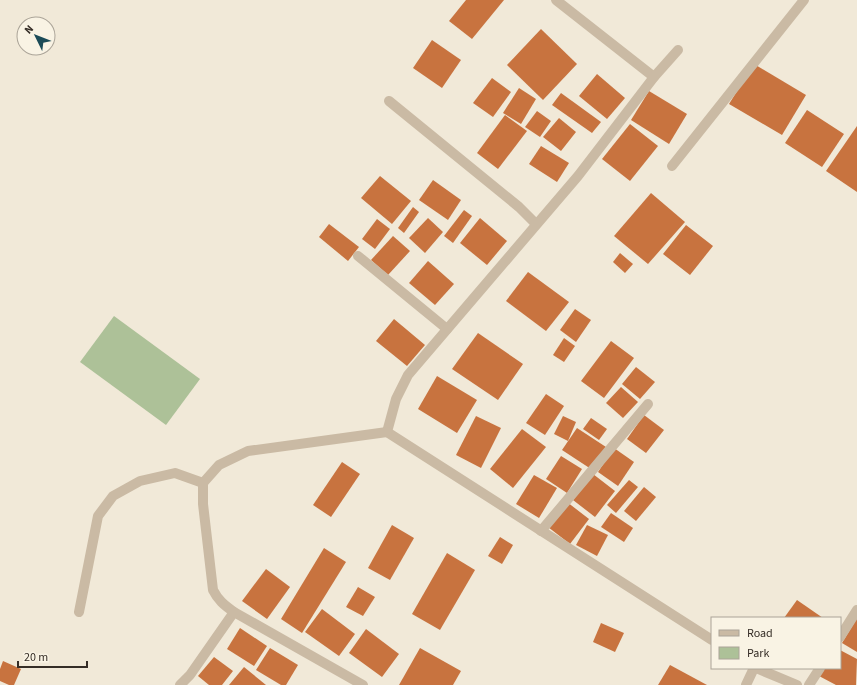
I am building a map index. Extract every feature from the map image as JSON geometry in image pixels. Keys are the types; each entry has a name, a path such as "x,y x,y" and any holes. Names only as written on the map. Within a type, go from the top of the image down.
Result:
{"street":[{"path":"556,0 654,77"},
{"path":"672,166 804,0"},
{"path":"387,432 396,399 408,376 578,176 654,77 678,50"},
{"path":"389,102 519,207 536,224"},
{"path":"358,256 447,329"},
{"path":"541,531 648,404"},
{"path":"363,685 222,604 213,590 203,504 203,483 220,465 248,451 387,432 711,639"},
{"path":"80,612 98,516 113,496 140,481 175,473 203,483"},
{"path":"841,635 857,610"},
{"path":"180,685 190,675 234,612"},
{"path":"746,685 754,669"},
{"path":"757,669 797,685"},
{"path":"809,685 819,669"}],"green space":[{"path":"114,316 200,379 166,425 80,362"}],"building":[{"path":"466,0 504,0 472,39 449,21"},
{"path":"541,29 577,64 543,100 507,65"},
{"path":"432,40 461,60 442,88 413,68"},
{"path":"754,64 806,95 782,135 729,104"},
{"path":"597,74 625,98 607,119 579,96"},
{"path":"492,78 511,92 493,117 473,103"},
{"path":"519,88 536,99 521,124 503,113"},
{"path":"649,91 687,114 669,144 631,120"},
{"path":"561,93 601,122 592,133 552,105"},
{"path":"807,110 844,134 822,167 785,143"},
{"path":"537,111 551,121 540,137 525,127"},
{"path":"505,115 527,131 498,169 477,153"},
{"path":"559,118 576,132 561,151 543,137"},
{"path":"630,124 658,146 630,181 602,159"},
{"path":"857,126 857,192 826,171"},
{"path":"541,146 569,163 557,182 529,164"},
{"path":"380,176 411,201 392,224 361,198"},
{"path":"433,180 461,200 448,220 419,200"},
{"path":"651,193 685,222 648,264 614,236"},
{"path":"413,207 419,212 404,233 398,228"},
{"path":"464,210 472,216 453,243 444,236"},
{"path":"428,218 443,232 425,253 409,238"},
{"path":"480,218 507,241 487,265 460,243"},
{"path":"377,219 390,229 375,249 362,239"},
{"path":"329,224 359,247 348,261 319,237"},
{"path":"686,225 713,246 690,275 663,254"},
{"path":"393,236 410,251 388,275 371,260"},
{"path":"620,253 633,264 625,273 613,262"},
{"path":"428,261 454,284 435,305 409,283"},
{"path":"528,272 569,302 546,331 506,301"},
{"path":"575,309 591,320 576,342 560,330"},
{"path":"394,319 425,345 407,366 376,341"},
{"path":"478,333 523,364 498,400 452,369"},
{"path":"564,338 575,346 564,362 553,355"},
{"path":"611,341 634,358 604,398 581,381"},
{"path":"636,367 655,382 640,399 622,384"},
{"path":"437,376 477,400 457,433 418,409"},
{"path":"621,387 638,402 623,418 606,403"},
{"path":"546,394 564,406 545,435 526,423"},
{"path":"644,415 664,430 646,453 627,439"},
{"path":"476,416 501,428 481,468 456,455"},
{"path":"563,416 576,422 568,441 554,434"},
{"path":"591,418 607,429 599,440 583,429"},
{"path":"577,428 606,447 591,469 562,450"},
{"path":"522,429 546,447 513,488 490,469"},
{"path":"614,448 634,462 618,486 598,472"},
{"path":"561,456 582,469 567,493 546,479"},
{"path":"342,462 360,474 331,517 313,505"},
{"path":"593,474 615,491 595,517 573,500"},
{"path":"534,475 557,488 539,518 516,504"},
{"path":"629,480 638,487 616,513 607,505"},
{"path":"644,487 656,497 636,521 624,511"},
{"path":"567,502 589,519 570,544 548,527"},
{"path":"611,513 633,528 624,542 601,527"},
{"path":"392,525 414,538 390,580 368,568"},
{"path":"587,525 608,535 597,556 576,545"},
{"path":"500,537 513,545 502,564 488,556"},
{"path":"324,548 346,562 302,633 281,619"},
{"path":"447,553 475,570 440,630 412,614"},
{"path":"266,569 290,587 267,619 242,601"},
{"path":"358,587 375,597 363,616 346,607"},
{"path":"797,600 822,617 785,617"},
{"path":"322,609 355,634 339,656 305,632"},
{"path":"857,618 857,652 842,643"},
{"path":"601,623 624,633 615,652 593,642"},
{"path":"240,628 267,646 254,666 227,649"},
{"path":"366,629 399,654 382,677 349,653"},
{"path":"270,648 298,665 286,685 281,685 256,670"},
{"path":"420,648 461,671 453,685 399,685"},
{"path":"841,651 857,659 856,685 836,685 819,676 823,669 841,669"},
{"path":"214,657 233,671 222,685 209,685 198,676"},
{"path":"3,661 21,669 14,685 9,685 0,681 0,669"},
{"path":"670,665 707,685 658,685"},
{"path":"244,667 266,685 229,685"}]}
